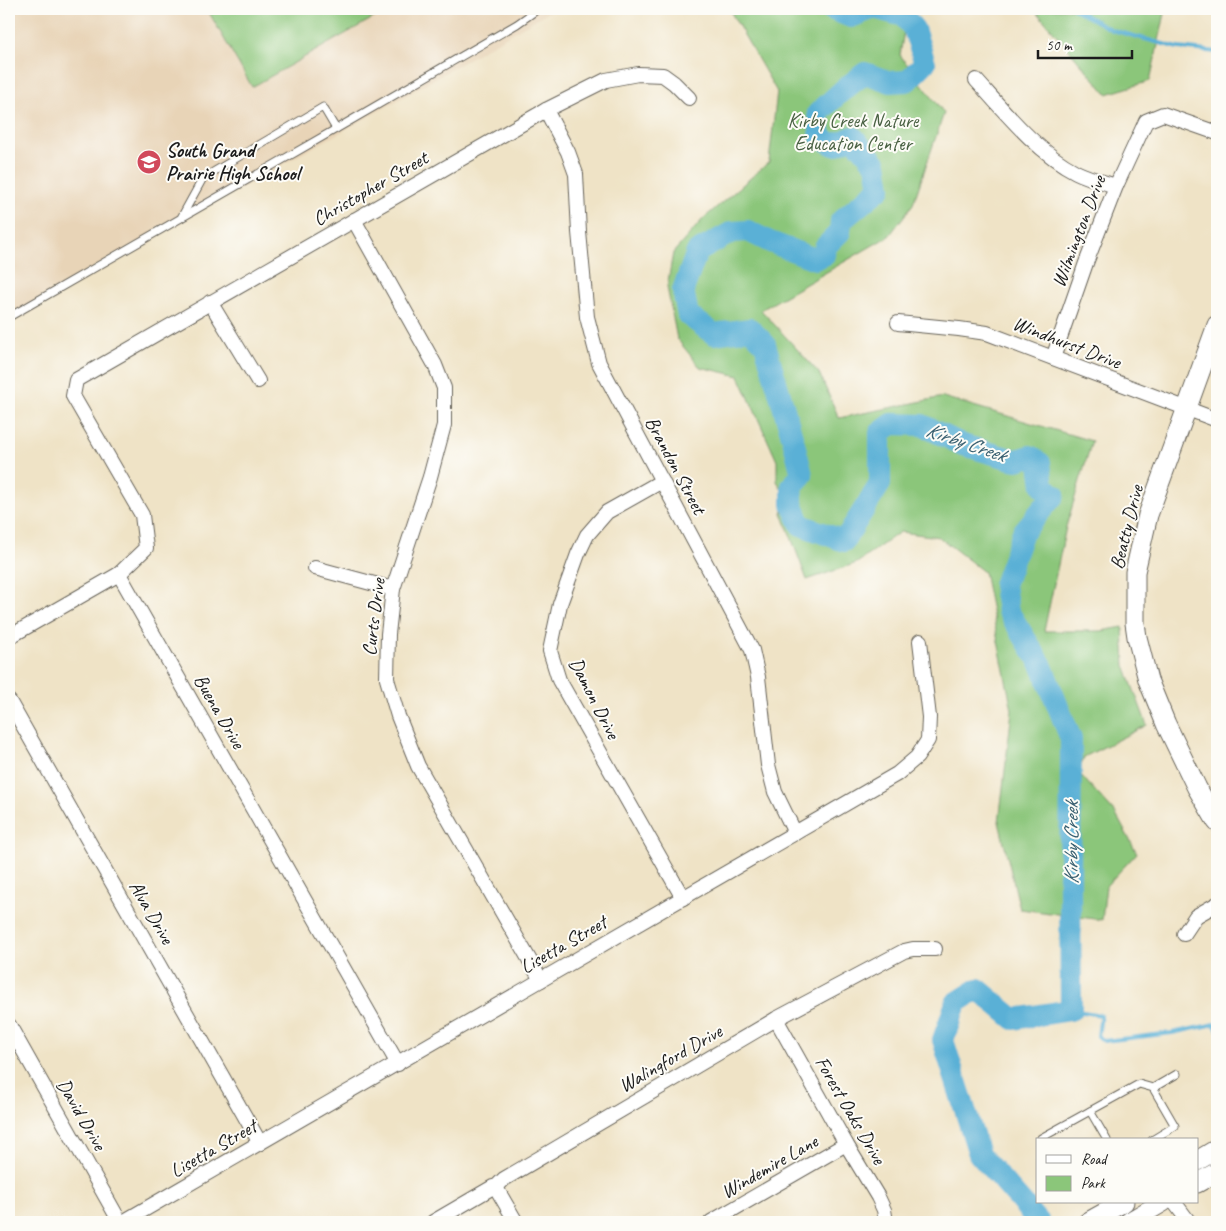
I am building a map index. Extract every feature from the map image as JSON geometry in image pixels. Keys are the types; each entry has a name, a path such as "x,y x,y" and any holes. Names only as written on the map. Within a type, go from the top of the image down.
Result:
{"street":[{"name":"Christopher Street","path":"119,574 146,548 142,515 73,396 76,380 546,110 606,80 638,74 663,75 674,82 689,98"},
{"path":"976,80 1016,124 1055,159 1077,172 1116,186"},
{"name":"Brandon Street","path":"546,110 568,152 576,174 587,317 599,363 752,650 758,678 768,765 775,792 795,833"},
{"name":"Wilmington Drive","path":"1053,358 1086,263 1116,186 1146,122 1163,114 1217,133"},
{"name":"Curts Drive","path":"354,220 435,365 444,388 444,425 430,477 393,589 388,634 387,680 398,716 418,766 541,980"},
{"path":"210,302 258,381"},
{"name":"Windhurst Drive","path":"898,323 987,333 1217,420"},
{"name":"Beatty Drive","path":"1217,326 1148,515 1135,572 1135,623 1148,680 1166,724 1197,788 1217,822"},
{"name":"Damon Drive","path":"662,481 607,512 587,535 560,604 550,651 559,680 683,898"},
{"path":"315,568 393,589"},
{"path":"9,637 119,574"},
{"name":"Buena Drive","path":"119,574 398,1064"},
{"name":"Lisetta Street","path":"122,1222 897,774 917,757 928,740 929,716 920,641"},
{"name":"Alva Drive","path":"9,701 260,1143"},
{"path":"1184,934 1196,916 1217,904"},
{"name":"Walingford Drive","path":"433,1222 497,1186 504,1179 776,1019 904,951 935,949"},
{"name":"Forest Oaks Drive","path":"776,1019 878,1198 884,1210 886,1222"},
{"name":"David Drive","path":"9,1025 122,1222"},
{"name":"Windemire Lane","path":"711,1222 846,1144"},
{"path":"1198,1160 1217,1149"},
{"path":"1198,1182 1217,1172"},
{"path":"497,1186 516,1222"},
{"path":"1088,1222 1120,1204"},
{"path":"1129,1222 1160,1204"},
{"path":"1175,1204 1188,1222"}],"lane":[{"path":"9,317 517,24 536,9"},
{"path":"181,218 203,178 323,106 336,129"},
{"path":"1153,1088 1177,1074"},
{"path":"1042,1138 1139,1084 1153,1088 1175,1126 1155,1138"},
{"path":"1090,1111 1106,1138"}],"shaded area":[{"name":"South Grand Prairie High School","path":"9,9 553,9 400,99 147,240 9,323"}],"green space":[{"path":"207,9 389,9 252,87"},
{"name":"Kirby Creek Nature Education Center","path":"729,9 917,9 905,25 900,55 944,113 913,204 889,236 761,310 819,373 839,418 943,397 1092,441 1066,527 1044,631 1101,631 1123,627 1125,666 1147,725 1084,757 1078,772 1115,813 1137,853 1106,886 1102,920 1020,909 999,822 1012,710 984,572 939,537 900,532 857,563 807,580 782,513 786,497 777,481 777,461 739,376 700,367 677,339 667,287 673,253 703,219 769,162 777,92"},
{"path":"1034,9 1166,9 1150,81 1107,94"}],"waterway":[{"name":"Kirby Creek","path":"831,9 851,17 872,9"},
{"name":"Kirby Creek","path":"877,9 903,16 914,29 925,63 907,81 890,82 865,73 818,113 821,138 834,145 853,137 876,164 880,188 841,221 840,232 825,247 824,255 815,259 770,242 748,231 732,232 697,252 683,290 688,315 714,334 750,329 765,344 802,475 792,486 792,504 801,525 844,541 880,484 880,433 892,424 922,425 963,445 1011,459 1017,460 1030,456 1040,463 1043,486 1054,495 1023,532 1004,585 1008,611 1041,664 1071,739 1071,1010 1014,1019 978,989 956,1003 943,1040 979,1154 1039,1222"},
{"path":"1074,9 1112,30 1178,48 1217,52"},
{"path":"1071,1010 1101,1015 1098,1036 1104,1041 1172,1033 1215,1024 1217,1029"}],"place":[{"name":"South Grand Prairie High School","path":"149,162"}]}
